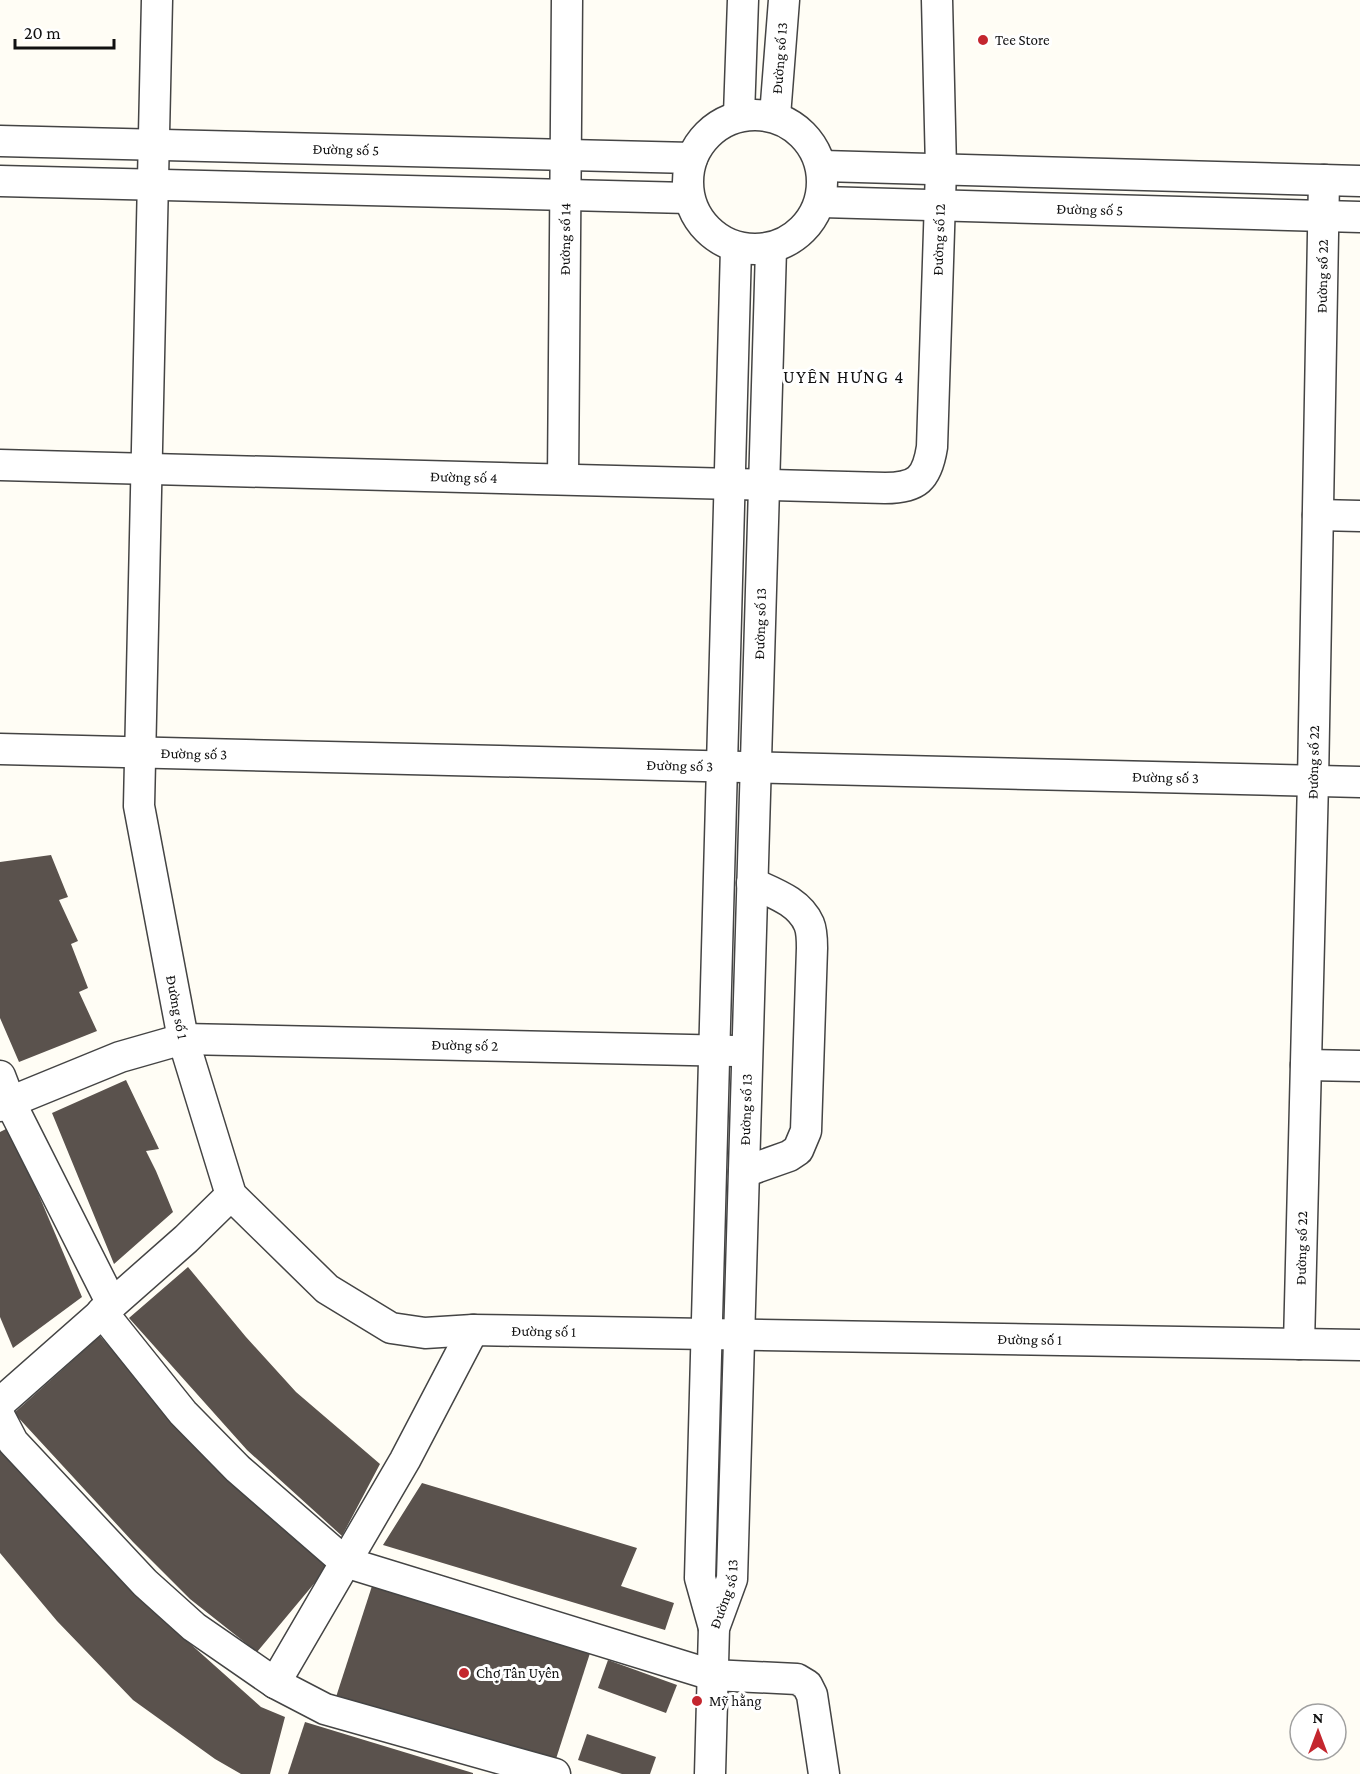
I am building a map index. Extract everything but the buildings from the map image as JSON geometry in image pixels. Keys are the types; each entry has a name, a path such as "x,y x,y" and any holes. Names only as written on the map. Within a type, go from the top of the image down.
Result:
{"street":[{"name":"Đường số 1","path":"157,0 139,806 183,1039 231,1195 327,1290 391,1328 425,1333 473,1330 1360,1345"},
{"name":"Đường số 14","path":"563,479 567,0"},
{"path":"739,115 743,0"},
{"name":"Đường số 13","path":"775,116 784,0"},
{"name":"Đường số 12","path":"923,476 930,464 932,447 940,206 937,0"},
{"path":"739,115 775,116 806,135 823,166 822,202 803,232 771,249 736,248 705,230 688,198 689,163 708,132 739,115"},
{"name":"Đường số 5","path":"0,141 692,158"},
{"path":"823,166 1360,181"},
{"name":"Đường số 22","path":"1299,1344 1313,781 1324,180"},
{"path":"0,181 688,198"},
{"name":"Đường số 5","path":"822,202 1360,217"},
{"name":"Đường số 13","path":"714,1628 700,1578 736,248"},
{"name":"Đường số 13","path":"714,1628 732,1579 771,249"},
{"name":"Đường số 4","path":"0,465 900,488 911,485 923,476"},
{"path":"1318,515 1360,516"},
{"name":"Đường số 3","path":"0,749 1360,782"},
{"path":"744,1172 789,1156 798,1150 806,1131 812,948 810,925 791,902 752,883"},
{"name":"Đường số 2","path":"3,1095 183,1039 747,1051"},
{"path":"1306,1065 1360,1066"},
{"path":"3,1095 107,1308 183,1413 230,1461 345,1562 712,1674 797,1679 807,1685 812,1695 824,1774"},
{"path":"231,1195 186,1239 3,1395 13,1442 145,1583 194,1627 275,1683 325,1709 555,1774"},
{"path":"275,1683 405,1460 473,1330"},
{"path":"710,1774 714,1628"}],"place":[{"name":"Tee Store","path":"983,40"},
{"name":"Chợ Tân Uyên","path":"464,1673"},
{"name":"Mỹ hằng","path":"697,1701"}],"district":[{"name":"UYÊN HƯNG 4","path":"844,377"}]}
